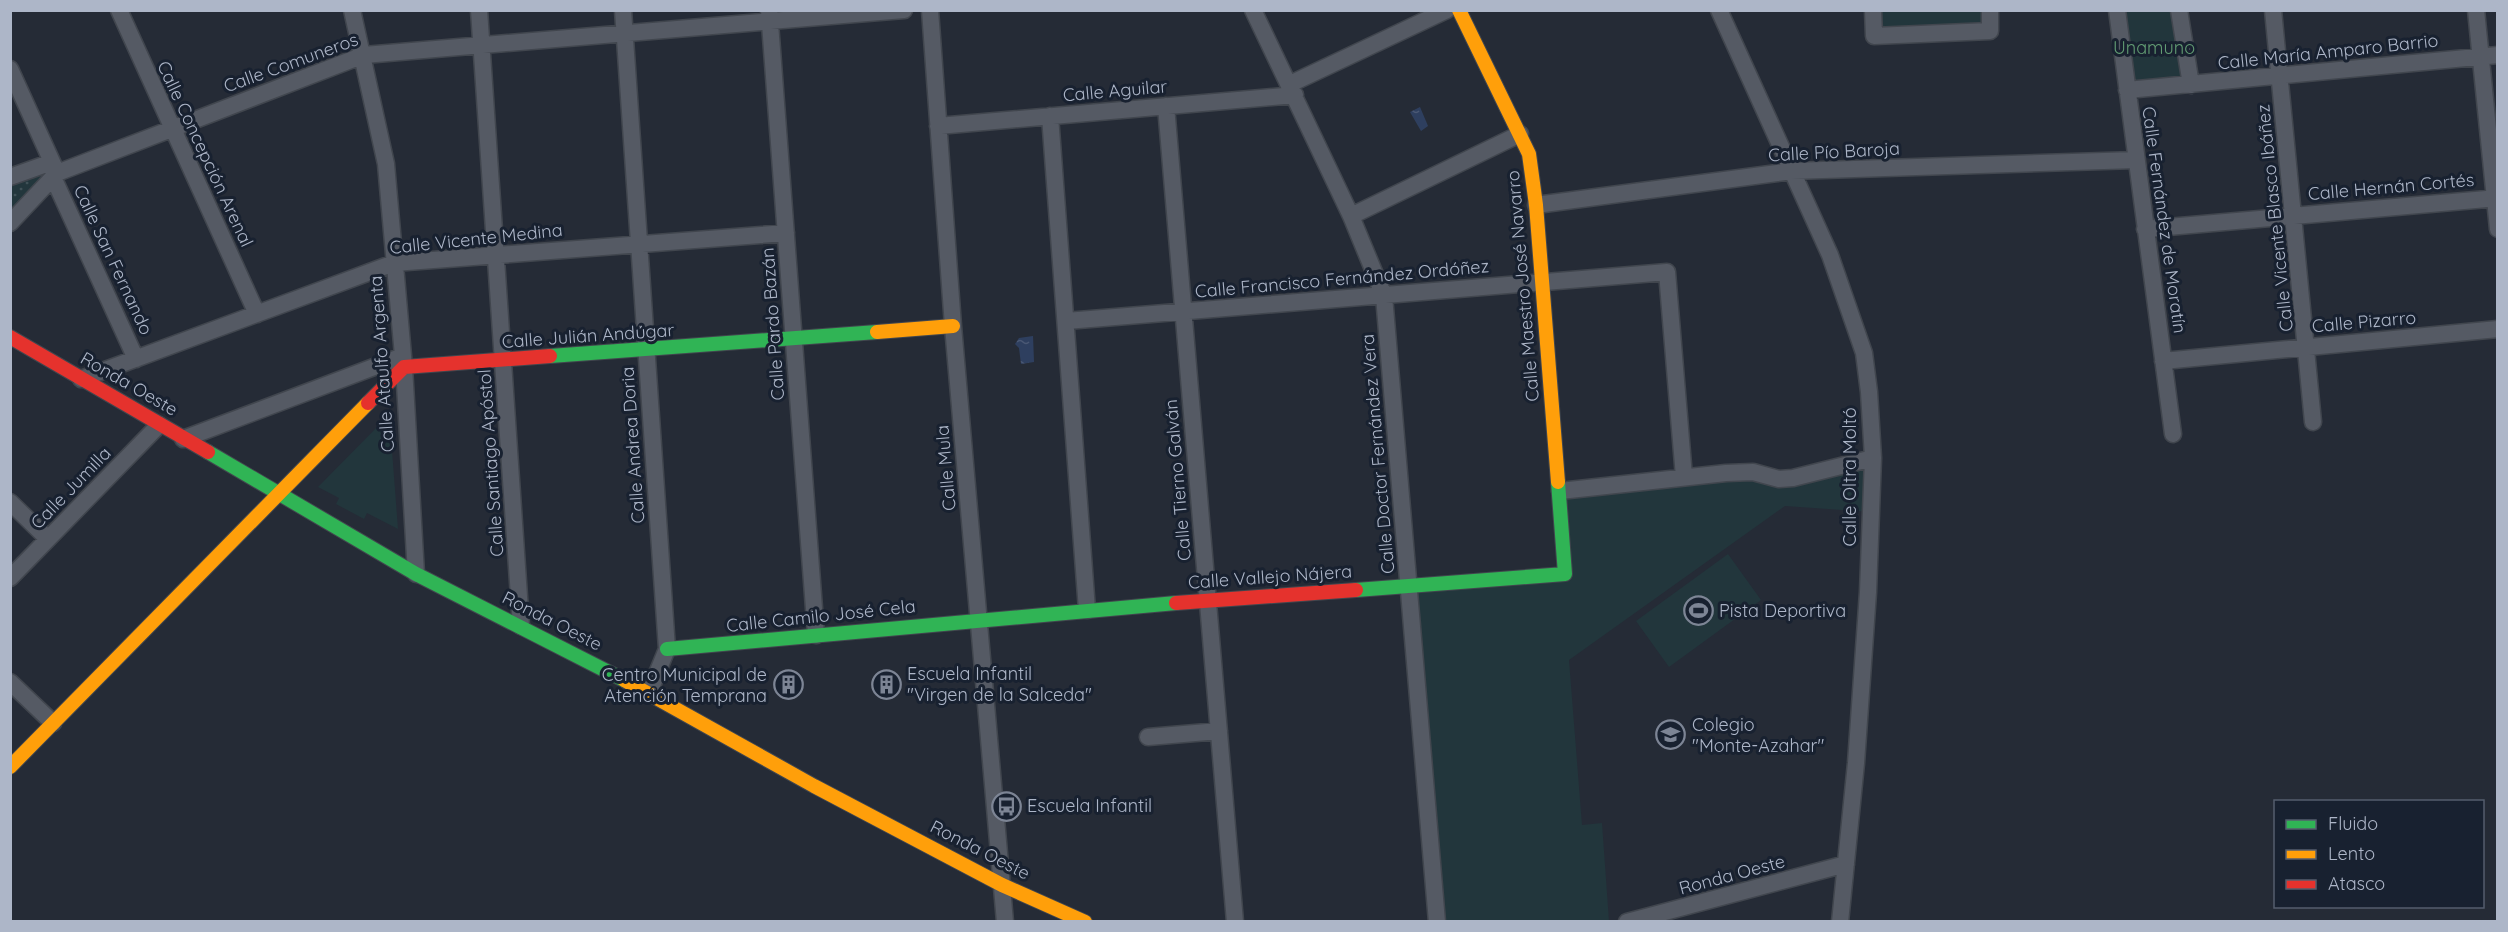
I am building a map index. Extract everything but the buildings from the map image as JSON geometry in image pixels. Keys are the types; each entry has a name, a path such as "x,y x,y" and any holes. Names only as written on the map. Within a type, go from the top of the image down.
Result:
{"street":[{"name":"Calle Concepción Arenal","path":"118,10 257,314"},
{"name":"Calle Ataulfo Argenta","path":"352,10 364,54 386,164 403,362 416,574"},
{"name":"Calle Santiago Apóstol","path":"479,10 521,626"},
{"name":"Calle Andrea Doria","path":"623,10 667,649 649,693"},
{"name":"Calle Comuneros","path":"10,223 54,171 172,129 364,54 624,34 770,17 904,10"},
{"name":"Calle Mula","path":"930,10 953,326 1005,921"},
{"name":"Calle Doctor Fernández Vera","path":"1253,10 1351,216 1384,296 1437,921"},
{"name":"Calle Aguilar","path":"938,126 1166,106 1293,90 1448,10"},
{"name":"Calle Maestro José Navarro","path":"1459,10 1530,154 1560,491 1565,574"},
{"name":"Calle Oltra Moltó","path":"1719,10 1830,255 1864,353 1873,458 1868,592 1840,921"},
{"path":"1873,10 1874,36 1990,31 1990,10"},
{"name":"Calle Fernández de Moratín","path":"2117,10 2173,435"},
{"path":"2179,10 2192,85"},
{"name":"Calle Vicente Blasco Ibáñez","path":"2274,10 2308,346 2313,422"},
{"path":"2476,10 2498,229"},
{"name":"Calle Pardo Bazán","path":"770,17 816,635"},
{"name":"Calle María Amparo Barrio","path":"2127,90 2498,55"},
{"name":"Calle San Fernando","path":"10,69 136,359"},
{"name":"Calle Tierno Galván","path":"1166,106 1235,921"},
{"path":"1050,116 1087,610"},
{"path":"1351,216 1520,134"},
{"name":"Calle Pío Baroja","path":"1536,205 1792,171 2136,160"},
{"path":"10,177 54,171"},
{"name":"Calle Hernán Cortés","path":"2145,229 2496,198"},
{"name":"Calle Vicente Medina","path":"81,379 394,263 786,232"},
{"name":"Calle Francisco Fernández Ordóñez","path":"1066,321 1667,272 1684,477"},
{"name":"Calle Julián Andúgar","path":"403,362 504,360 646,351 953,326"},
{"name":"Calle Pizarro","path":"2163,361 2498,329"},
{"name":"Ronda Oeste","path":"10,338 416,574 649,693 814,786 1002,885 1085,921"},
{"path":"183,438 403,362"},
{"path":"10,767 278,495 403,362"},
{"name":"Calle Jumilla","path":"10,578 159,425"},
{"path":"1560,491 1753,472 1779,479 1793,478 1873,458"},
{"path":"10,502 48,539"},
{"name":"Calle Vallejo Nájera","path":"978,619 1565,574"},
{"name":"Calle Camilo José Cela","path":"667,649 978,619"},
{"path":"10,682 53,723"},
{"path":"1148,737 1219,731"},
{"name":"Ronda Oeste","path":"1627,921 1846,864"}],"green space":[{"path":"1873,11 1990,11 1990,31 1874,36"},
{"name":"Unamuno","path":"2117,11 2179,11 2191,85 2127,90"},
{"path":"52,162 57,173 11,223 11,177"},
{"path":"383,421 390,424 398,529 367,513 364,519 336,504 339,498 318,487"},
{"path":"1873,458 1871,512 1785,506 1569,660 1582,825 1602,823 1609,921 1437,921 1408,585 1565,574 1560,491 1726,473 1779,479"},
{"name":"Pista Deportiva","path":"1728,554 1761,600 1669,667 1636,621"}],"water":[{"path":"1420,107 1428,126 1421,131 1410,112"},
{"path":"1033,336 1034,362 1021,364 1019,348 1015,344 1019,338"}],"traffic: fast":[{"path":"550,356 877,332"},
{"path":"208,452 416,574 624,680"},
{"path":"1356,590 1565,574 1558,482"},
{"path":"667,649 1176,603"}],"traffic: slow":[{"path":"1459,10 1529,154 1536,205 1558,482"},
{"path":"877,332 953,326"},
{"path":"10,767 368,403"},
{"path":"624,680 814,786 1002,885 1085,922"}],"traffic: jam":[{"path":"10,337 208,452"},
{"path":"368,403 404,367 550,356"},
{"path":"1176,603 1356,590"}],"place":[{"name":"Pista Deportiva","path":"1698,611"},
{"name":"Escuela Infantil \"Virgen de la Salceda\"","path":"886,684"},
{"name":"Centro Municipal de Atención Temprana","path":"788,685"},
{"name":"Colegio \"Monte-Azahar\"","path":"1671,735"},
{"name":"Escuela Infantil","path":"1006,806"}]}
